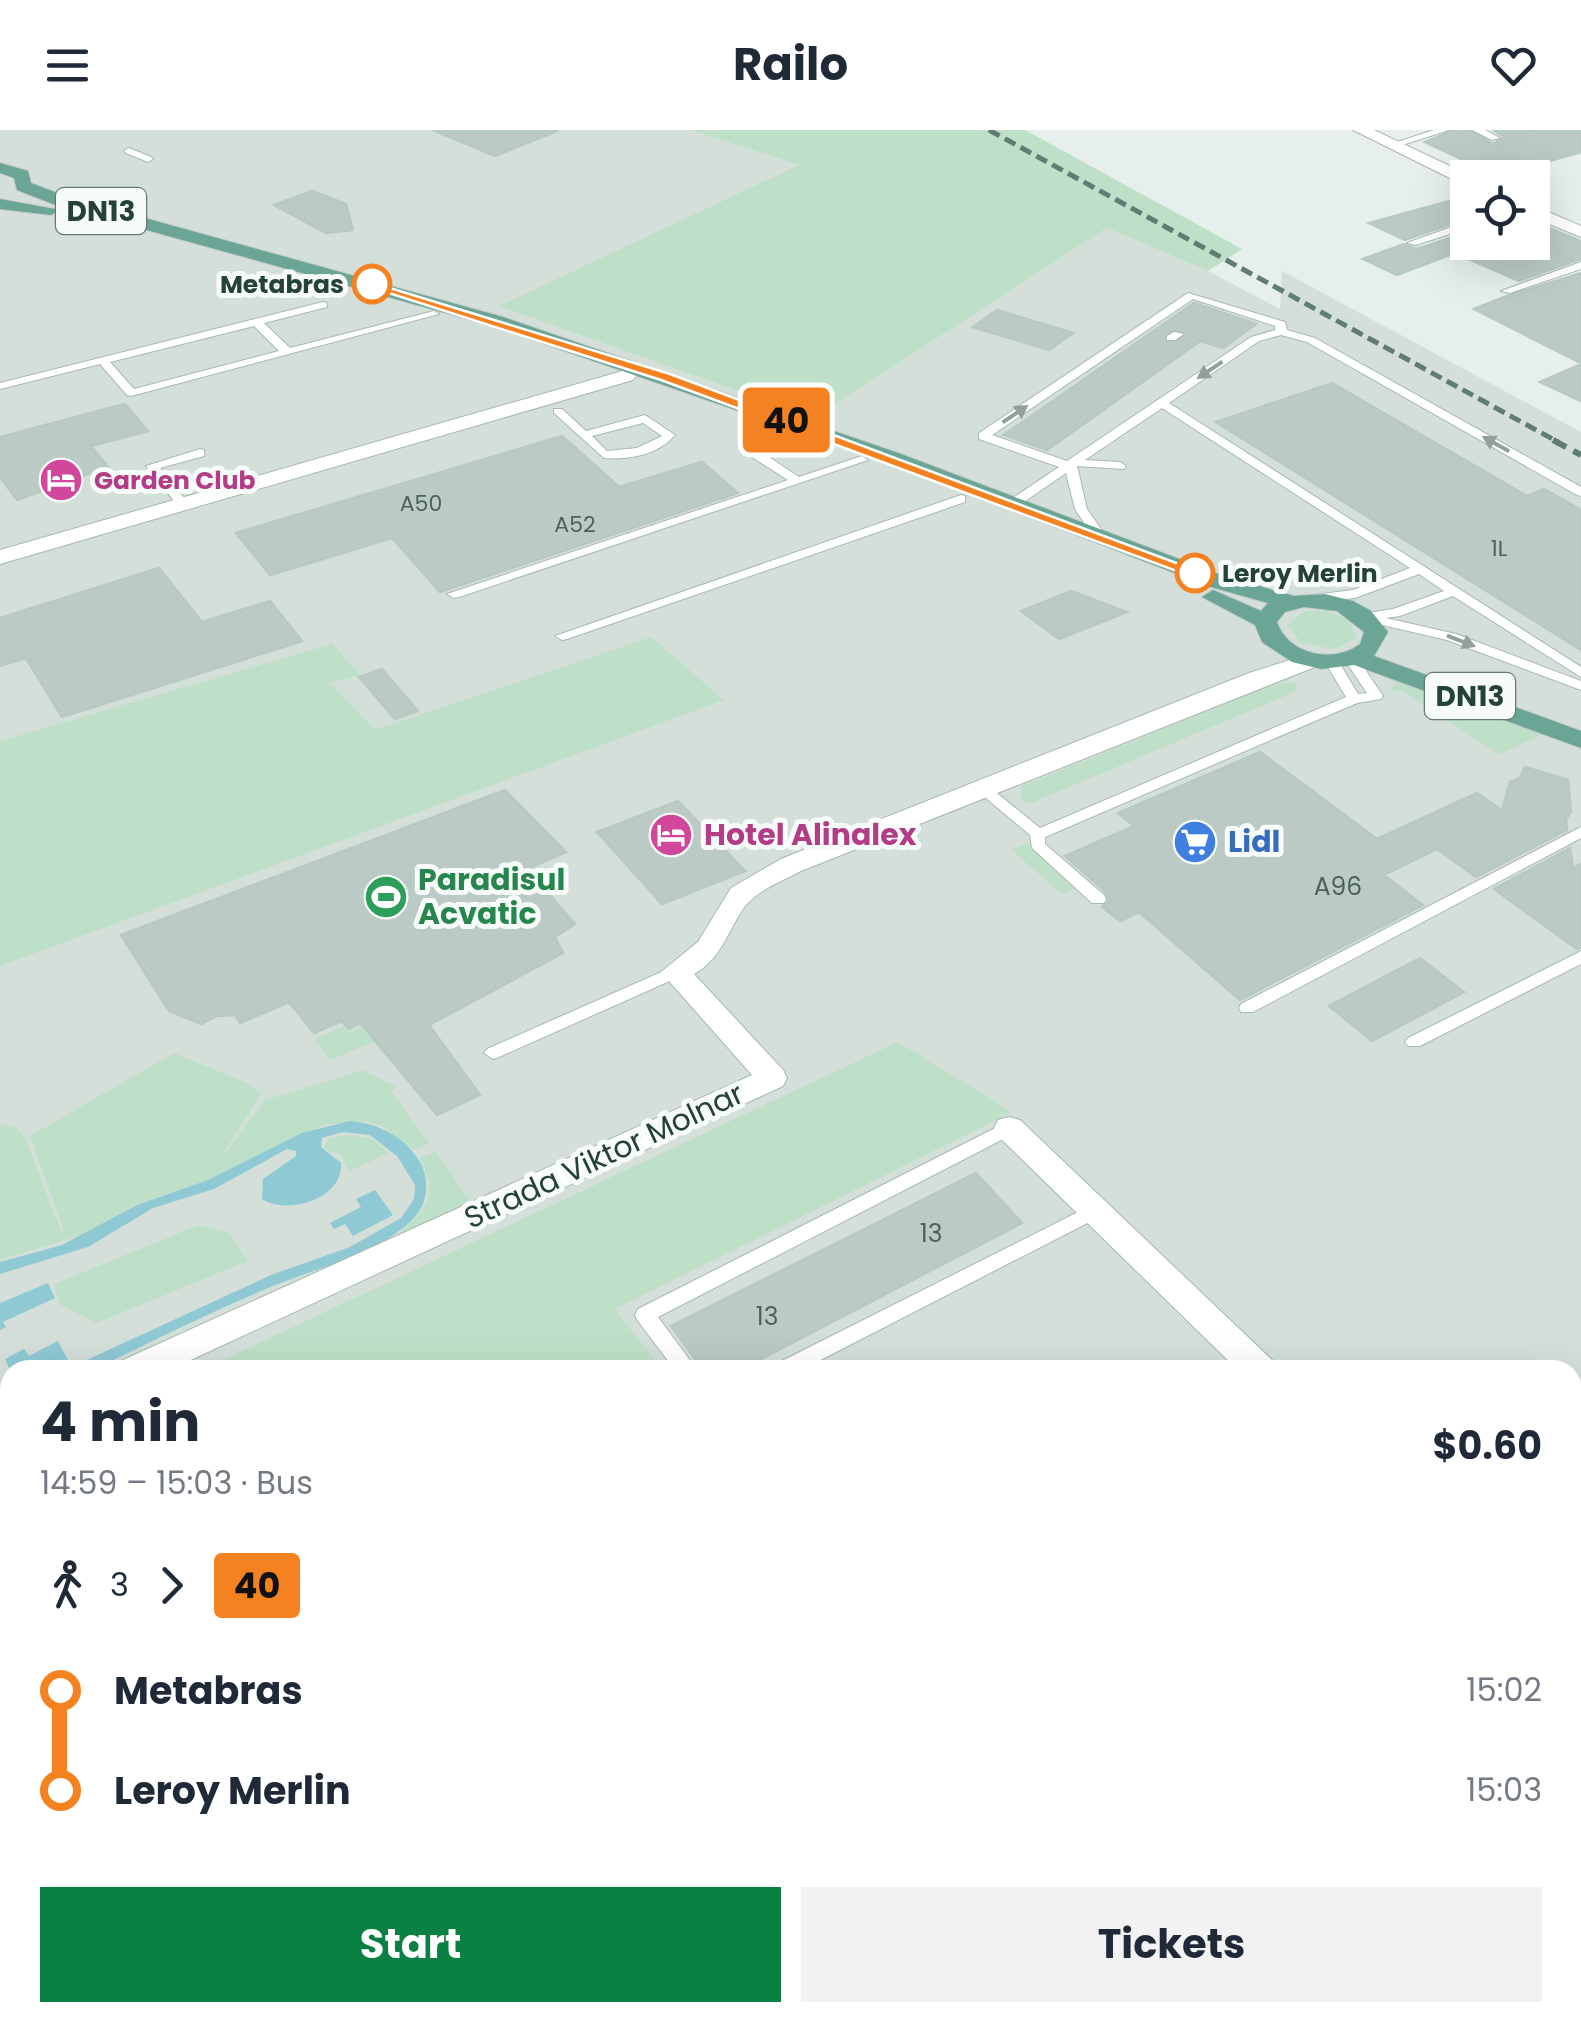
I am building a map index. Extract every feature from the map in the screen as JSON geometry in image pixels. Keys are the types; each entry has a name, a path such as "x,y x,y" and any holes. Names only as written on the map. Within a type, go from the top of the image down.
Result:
{"main road":[{"name":"DN13","path":"0,168 22,175 24,186"},
{"name":"DN13","path":"0,202 24,186"},
{"name":"DN13","path":"24,186 60,200 496,321 1014,504 1219,582 1297,601 1341,604 1368,623 1581,720"},
{"path":"0,202 96,220 434,314 626,376 862,460 1265,621"},
{"path":"1277,645 1266,633 1265,621 1272,611 1297,601"},
{"path":"1338,660 1371,649 1368,623"},
{"name":"DN13","path":"1277,645 1338,660 1581,740"}],"street":[{"path":"1361,130 1450,171"},
{"path":"1550,218 1581,232"},
{"path":"0,557 626,376"},
{"path":"1258,678 1277,645"},
{"path":"675,972 711,950 738,897 791,864 1258,678 1338,660"},
{"name":"Strada Viktor Molnar","path":"157,1360 772,1078 675,972"},
{"path":"1009,1128 1250,1360"}],"lane":[{"path":"1394,145 1444,130"},
{"path":"1477,130 1496,138"},
{"path":"124,156 148,158"},
{"path":"1412,242 1450,230"},
{"path":"1506,292 1581,265"},
{"path":"1120,466 1075,465 983,436 1192,295 1281,324 1282,332"},
{"path":"0,386 323,305"},
{"path":"102,360 131,393 434,314"},
{"path":"256,322 287,352"},
{"path":"1248,330 1266,335"},
{"path":"1014,504 1162,403 1238,344 1282,332 1311,340 1581,492"},
{"path":"1162,403 1581,673"},
{"path":"558,412 583,435 604,454 616,456 665,441 670,434 645,419 583,435"},
{"path":"751,451 798,482"},
{"path":"183,504 152,466 200,453"},
{"path":"454,594 862,460"},
{"path":"1075,465 1081,510 1100,536"},
{"path":"562,636 961,499"},
{"path":"1297,601 1355,594 1420,569"},
{"path":"1368,623 1454,591"},
{"path":"1368,623 1452,637 1581,686"},
{"path":"1038,834 1354,699 1376,696 1338,660"},
{"path":"1338,660 1354,699"},
{"path":"982,788 1038,834"},
{"path":"1247,1008 1581,832"},
{"path":"1038,834 1037,846 1098,899"},
{"path":"1414,1042 1581,957"},
{"path":"493,1052 675,972"},
{"path":"680,1360 646,1315 1009,1128"},
{"path":"1070,1234 1097,1214"},
{"path":"803,1360 1097,1214"}],"shaded area":[{"path":"0,130 690,130 800,165 500,306 814,418 1107,228 1208,271 1280,309 1282,271 1581,432 1581,1360 0,1360"}],"green space":[{"path":"690,130 1025,130 1242,249 1208,271 1107,228 814,418 499,306 799,165"},
{"path":"1305,611 1328,611 1348,619 1357,638 1334,649 1301,643 1287,625"},
{"path":"651,637 724,700 0,966 0,741 332,644 361,675 330,683 375,730"},
{"path":"1296,682 1297,691 1029,804 1020,799 1022,786 1275,684"},
{"path":"1396,682 1543,734 1499,755 1403,691 1390,690"},
{"path":"1026,843 1077,888 1062,894 1011,850"},
{"path":"344,1026 349,1032 360,1027 368,1035 382,1029 388,1036 330,1060 314,1039"},
{"path":"898,1042 1012,1112 615,1309 654,1360 223,1360"},
{"path":"174,1053 245,1082 261,1094 216,1165 265,1100 363,1070 397,1087 391,1091 429,1143 413,1150 384,1127 369,1122 325,1124 208,1180 135,1205 85,1234 0,1260 0,1124 14,1126 25,1138 64,1231 30,1136"},
{"path":"349,1135 373,1139 388,1153 348,1172 342,1155 324,1149 329,1138"},
{"path":"436,1151 473,1206 381,1248 422,1210 429,1189 420,1158"},
{"path":"199,1225 229,1232 248,1261 96,1323 59,1304 54,1284"}],"water":[{"path":"350,1121 390,1133 420,1162 426,1192 422,1206 398,1232 363,1252 246,1298 114,1360 87,1360 271,1275 350,1247 401,1218 414,1199 415,1185 397,1156 370,1135 342,1132 322,1138 321,1147 341,1163 340,1175 334,1186 312,1200 286,1205 262,1199 263,1179 296,1156 296,1151 287,1149 214,1189 153,1208 88,1247 0,1274 0,1262 62,1245 137,1205 208,1180 302,1133"},
{"path":"375,1190 393,1215 353,1236 345,1224 334,1229 330,1223 361,1207 356,1199"},
{"path":"48,1283 55,1298 3,1322 6,1327 0,1330 0,1303"},
{"path":"58,1341 68,1360 5,1359 24,1349 29,1356"}],"building":[{"path":"433,130 556,130 557,131 495,156"},
{"path":"1454,130 1469,130 1493,144 1504,137 1493,130 1581,130 1581,152 1550,161 1463,160 1425,142"},
{"path":"312,191 346,204 353,230 326,233 274,205"},
{"path":"1450,201 1450,224 1405,240 1369,223"},
{"path":"1550,228 1581,241 1581,259 1519,281 1471,260 1550,260"},
{"path":"1450,238 1450,255 1397,275 1363,259 1404,244 1417,249"},
{"path":"1581,273 1581,363 1474,309 1507,296"},
{"path":"1194,303 1256,324 1223,348 1200,341 1047,450 1004,435"},
{"path":"997,310 1073,333 1049,350 973,327"},
{"path":"1581,364 1581,401 1540,382"},
{"name":"Leroy Merlin","path":"1332,383 1527,496 1544,489 1581,510 1581,650 1216,422"},
{"path":"125,404 148,431 91,446 108,467 17,500 0,477 0,437"},
{"path":"562,436 619,487 702,462 738,493 440,592 392,538 270,575 236,533"},
{"path":"159,568 202,622 270,601 302,641 62,717 26,658 0,666 0,618"},
{"path":"1071,591 1127,612 1059,639 1021,611"},
{"path":"382,669 418,711 395,719 359,677"},
{"path":"1260,752 1377,839 1477,793 1502,810 1510,782 1520,778 1525,767 1568,780 1571,812 1566,819 1567,830 1476,877 1437,849 1384,875 1423,905 1240,1000 1139,912 1120,921 1102,907 1109,901 1106,892 1065,856 1134,826 1118,813"},
{"name":"Paradisul Acvatic","path":"505,790 566,852 527,869 575,924 555,937 563,953 429,1025 480,1095 437,1115 360,1023 349,1029 342,1021 314,1033 289,1002 240,1023 235,1015 217,1016 201,1024 169,1011 121,935"},
{"name":"Hotel Alinalex","path":"678,801 745,871 662,904 597,832"},
{"path":"1570,848 1573,868 1581,864 1581,947 1577,949 1494,889"},
{"path":"1420,958 1464,992 1372,1041 1329,1006"},
{"path":"976,1173 1022,1223 759,1360 696,1360 671,1326"}],"railway":[{"path":"989,130 1558,442"},
{"path":"1553,440 1581,455"}],"bus line":[{"name":"40","path":"372,284 665,377 894,458 1195,573"}],"place":[{"name":"Metabras","path":"372,284"},
{"name":"Garden Club","path":"61,480"},
{"name":"Leroy Merlin","path":"1195,573"},
{"name":"Hotel Alinalex","path":"671,835"},
{"name":"Lidl","path":"1195,842"},
{"name":"Paradisul Acvatic","path":"386,897"}]}
